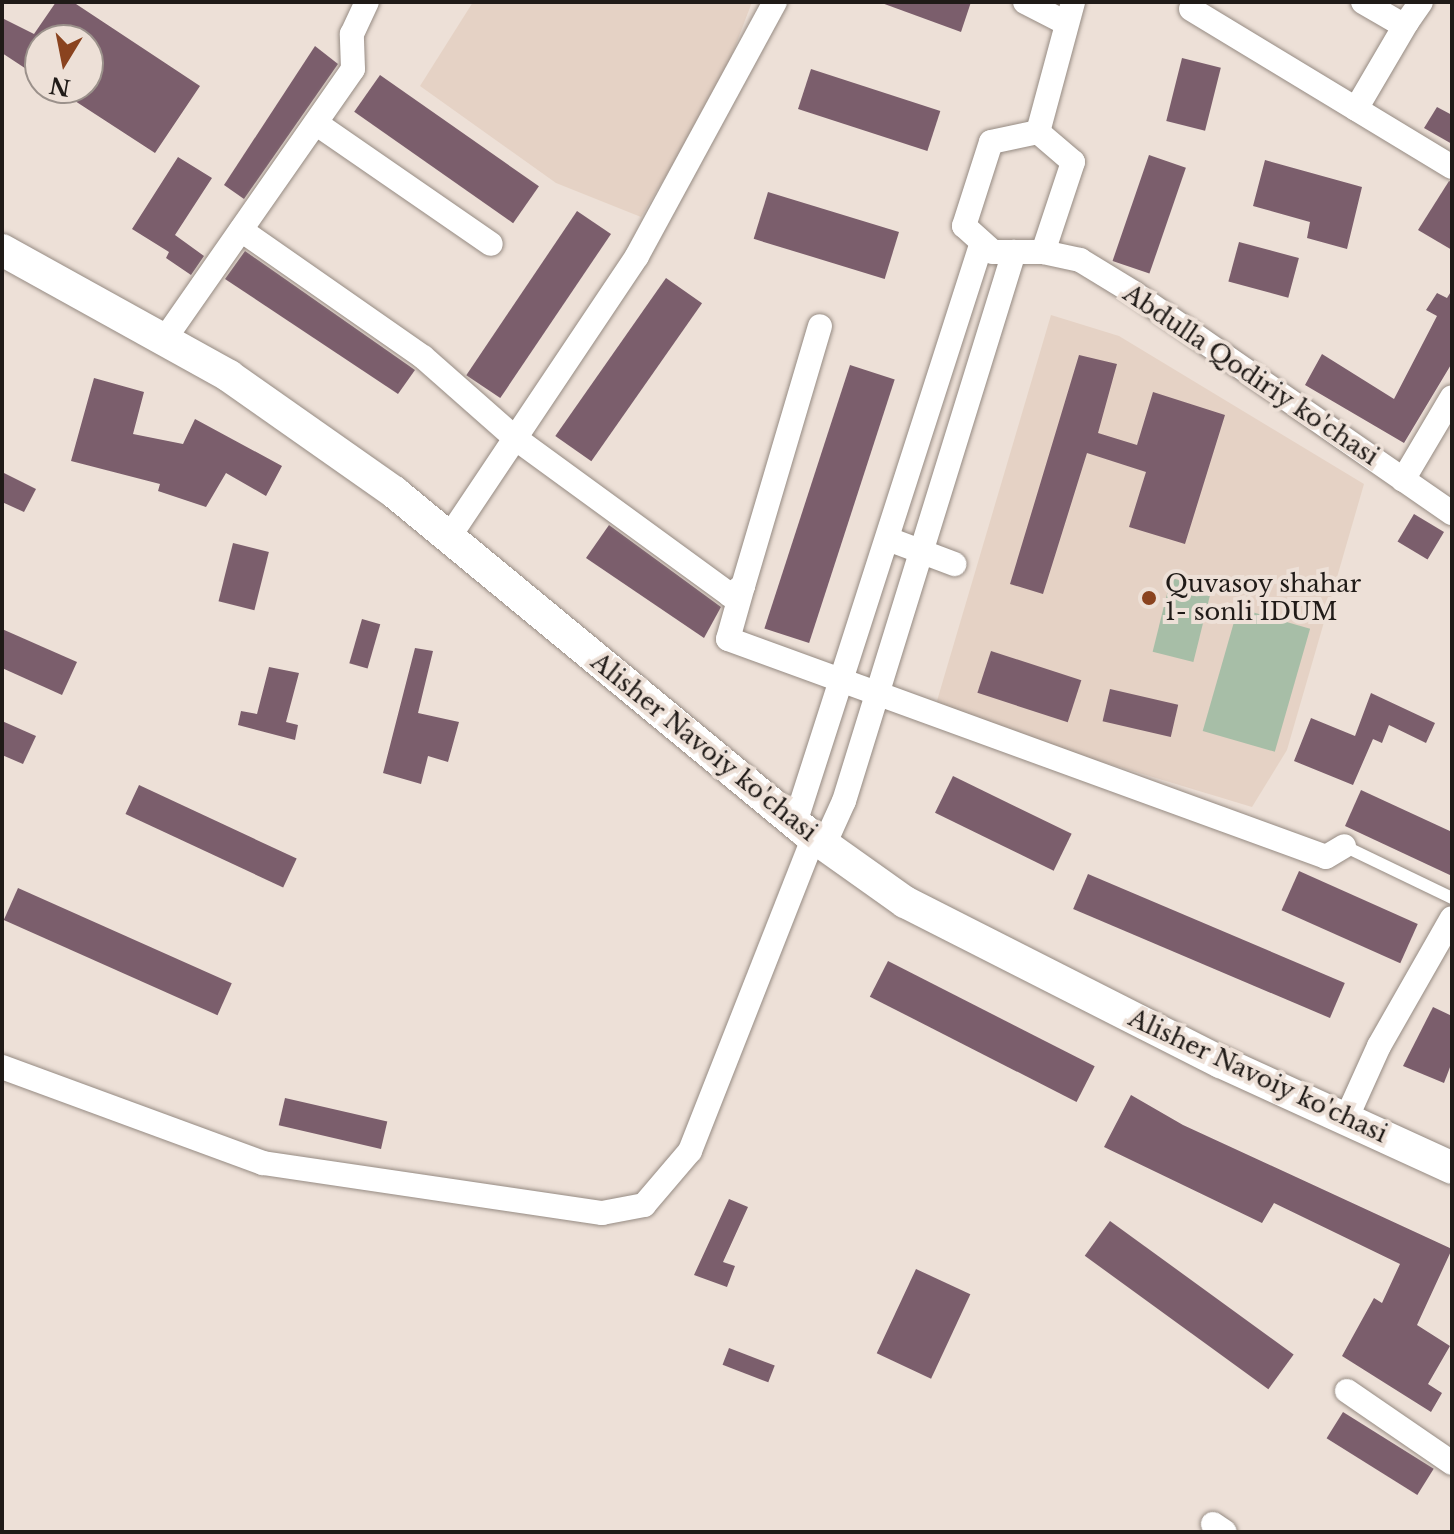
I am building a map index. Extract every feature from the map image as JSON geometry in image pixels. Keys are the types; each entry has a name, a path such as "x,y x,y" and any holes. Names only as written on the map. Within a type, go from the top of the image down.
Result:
{"street":[{"path":"164,340 353,69 352,34 367,2"},
{"path":"449,537 637,256 775,2"},
{"path":"1025,2 1070,13 1038,132"},
{"path":"1363,2 1397,22 1414,12"},
{"path":"1191,9 1452,167"},
{"path":"1356,109 1414,12"},
{"path":"317,124 491,244"},
{"path":"1038,132 1073,162 1043,252 993,252 964,226 991,142 1038,132"},
{"path":"241,230 423,357 515,438 717,588 730,595 743,586"},
{"path":"2,1067 263,1163 602,1213 644,1205 690,1151 811,835 841,682 982,242"},
{"name":"Alisher Navoiy ko'chasi","path":"2,250 229,376 394,492 811,835 905,902 1452,1168"},
{"path":"811,835 844,801 1014,252"},
{"name":"Abdulla Qodiriy ko'chasi","path":"1043,252 1080,260 1134,293 1452,513"},
{"path":"820,326 728,639 876,697 1326,857 1344,846"},
{"path":"1403,480 1452,397"},
{"path":"888,539 954,564"},
{"path":"1346,1119 1379,1046 1452,918"},
{"path":"1347,1391 1452,1463"}],"lane":[{"path":"1344,846 1452,898"}],"shaded area":[{"path":"473,2 752,2 721,84 641,217 556,183 420,86"},
{"name":"Quvasoy shahar 1- sonli IDUM","path":"1051,315 1119,336 1364,484 1287,750 1252,807 934,711"}],"green space":[{"path":"1171,578 1212,588 1193,662 1153,652"},
{"path":"1238,608 1310,629 1275,752 1203,731"}],"building":[{"path":"56,2 73,2 200,86 155,153 80,104 104,104 104,24 41,24"},
{"path":"879,2 971,2 961,32"},
{"path":"2,18 24,29 24,67 2,53"},
{"path":"315,46 338,64 244,199 224,185"},
{"path":"1182,58 1221,68 1205,131 1166,121"},
{"path":"811,69 940,111 927,151 798,109"},
{"path":"380,75 539,186 513,223 354,112"},
{"path":"1437,107 1452,115 1452,144 1424,128"},
{"path":"1149,155 1186,168 1149,274 1113,261"},
{"path":"178,157 212,178 175,235 204,256 191,275 166,258 169,252 132,229"},
{"path":"1265,160 1362,187 1347,249 1307,238 1310,222 1253,206"},
{"path":"1449,181 1452,182 1452,250 1418,230"},
{"path":"768,192 899,232 885,279 754,239"},
{"path":"577,211 611,234 500,398 466,375"},
{"path":"1239,242 1299,258 1288,298 1228,282"},
{"path":"245,251 415,370 398,394 225,279"},
{"path":"666,278 702,303 591,461 555,436"},
{"path":"1452,290 1452,363 1404,443 1305,385 1322,354 1394,399 1437,316 1426,310 1437,293 1447,298"},
{"path":"1079,355 1117,364 1098,433 1137,445 1153,392 1225,415 1185,544 1129,527 1146,472 1087,453 1043,594 1010,584"},
{"path":"850,365 895,380 809,643 764,628"},
{"path":"94,378 144,392 133,434 183,444 195,419 282,466 266,496 226,473 206,507 158,491 160,484 71,461"},
{"path":"2,472 36,489 24,512 2,502"},
{"path":"1414,514 1444,532 1428,559 1398,541"},
{"path":"609,525 721,607 704,638 586,558"},
{"path":"233,543 269,552 254,610 218,601"},
{"path":"362,619 380,624 368,668 349,663"},
{"path":"2,629 77,662 62,695 2,668"},
{"path":"415,648 433,651 418,713 459,722 448,762 428,756 421,784 383,773"},
{"path":"991,651 1081,680 1068,722 977,693"},
{"path":"269,667 299,673 286,722 298,725 295,740 238,725 241,711 257,714"},
{"path":"1110,689 1178,705 1171,737 1103,721"},
{"path":"1371,693 1435,723 1426,743 1389,725 1382,743 1373,739 1353,785 1294,761 1311,718 1355,736"},
{"path":"2,721 36,736 23,764 2,755"},
{"path":"953,776 1072,834 1054,871 935,813"},
{"path":"139,785 297,859 283,888 125,814"},
{"path":"1361,790 1452,832 1452,876 1345,826"},
{"path":"1299,871 1418,924 1400,963 1282,910"},
{"path":"1088,874 1345,983 1330,1018 1073,909"},
{"path":"18,888 232,983 218,1015 4,920"},
{"path":"888,961 1095,1066 1077,1102 870,997"},
{"path":"1433,1007 1452,1016 1452,1062 1444,1083 1403,1066"},
{"path":"1131,1095 1183,1125 1452,1249 1417,1325 1450,1346 1428,1384 1442,1393 1431,1412 1342,1356 1374,1298 1382,1303 1400,1264 1274,1203 1262,1223 1104,1147"},
{"path":"285,1098 387,1122 381,1149 279,1125"},
{"path":"729,1199 748,1207 723,1262 735,1266 727,1287 694,1275"},
{"path":"1110,1221 1294,1354 1268,1389 1085,1256"},
{"path":"916,1269 970,1294 931,1379 877,1353"},
{"path":"729,1348 775,1366 768,1382 723,1365"},
{"path":"1343,1412 1434,1469 1417,1495 1327,1438"}],"place":[{"name":"Quvasoy shahar 1- sonli IDUM","path":"1149,598"}]}
